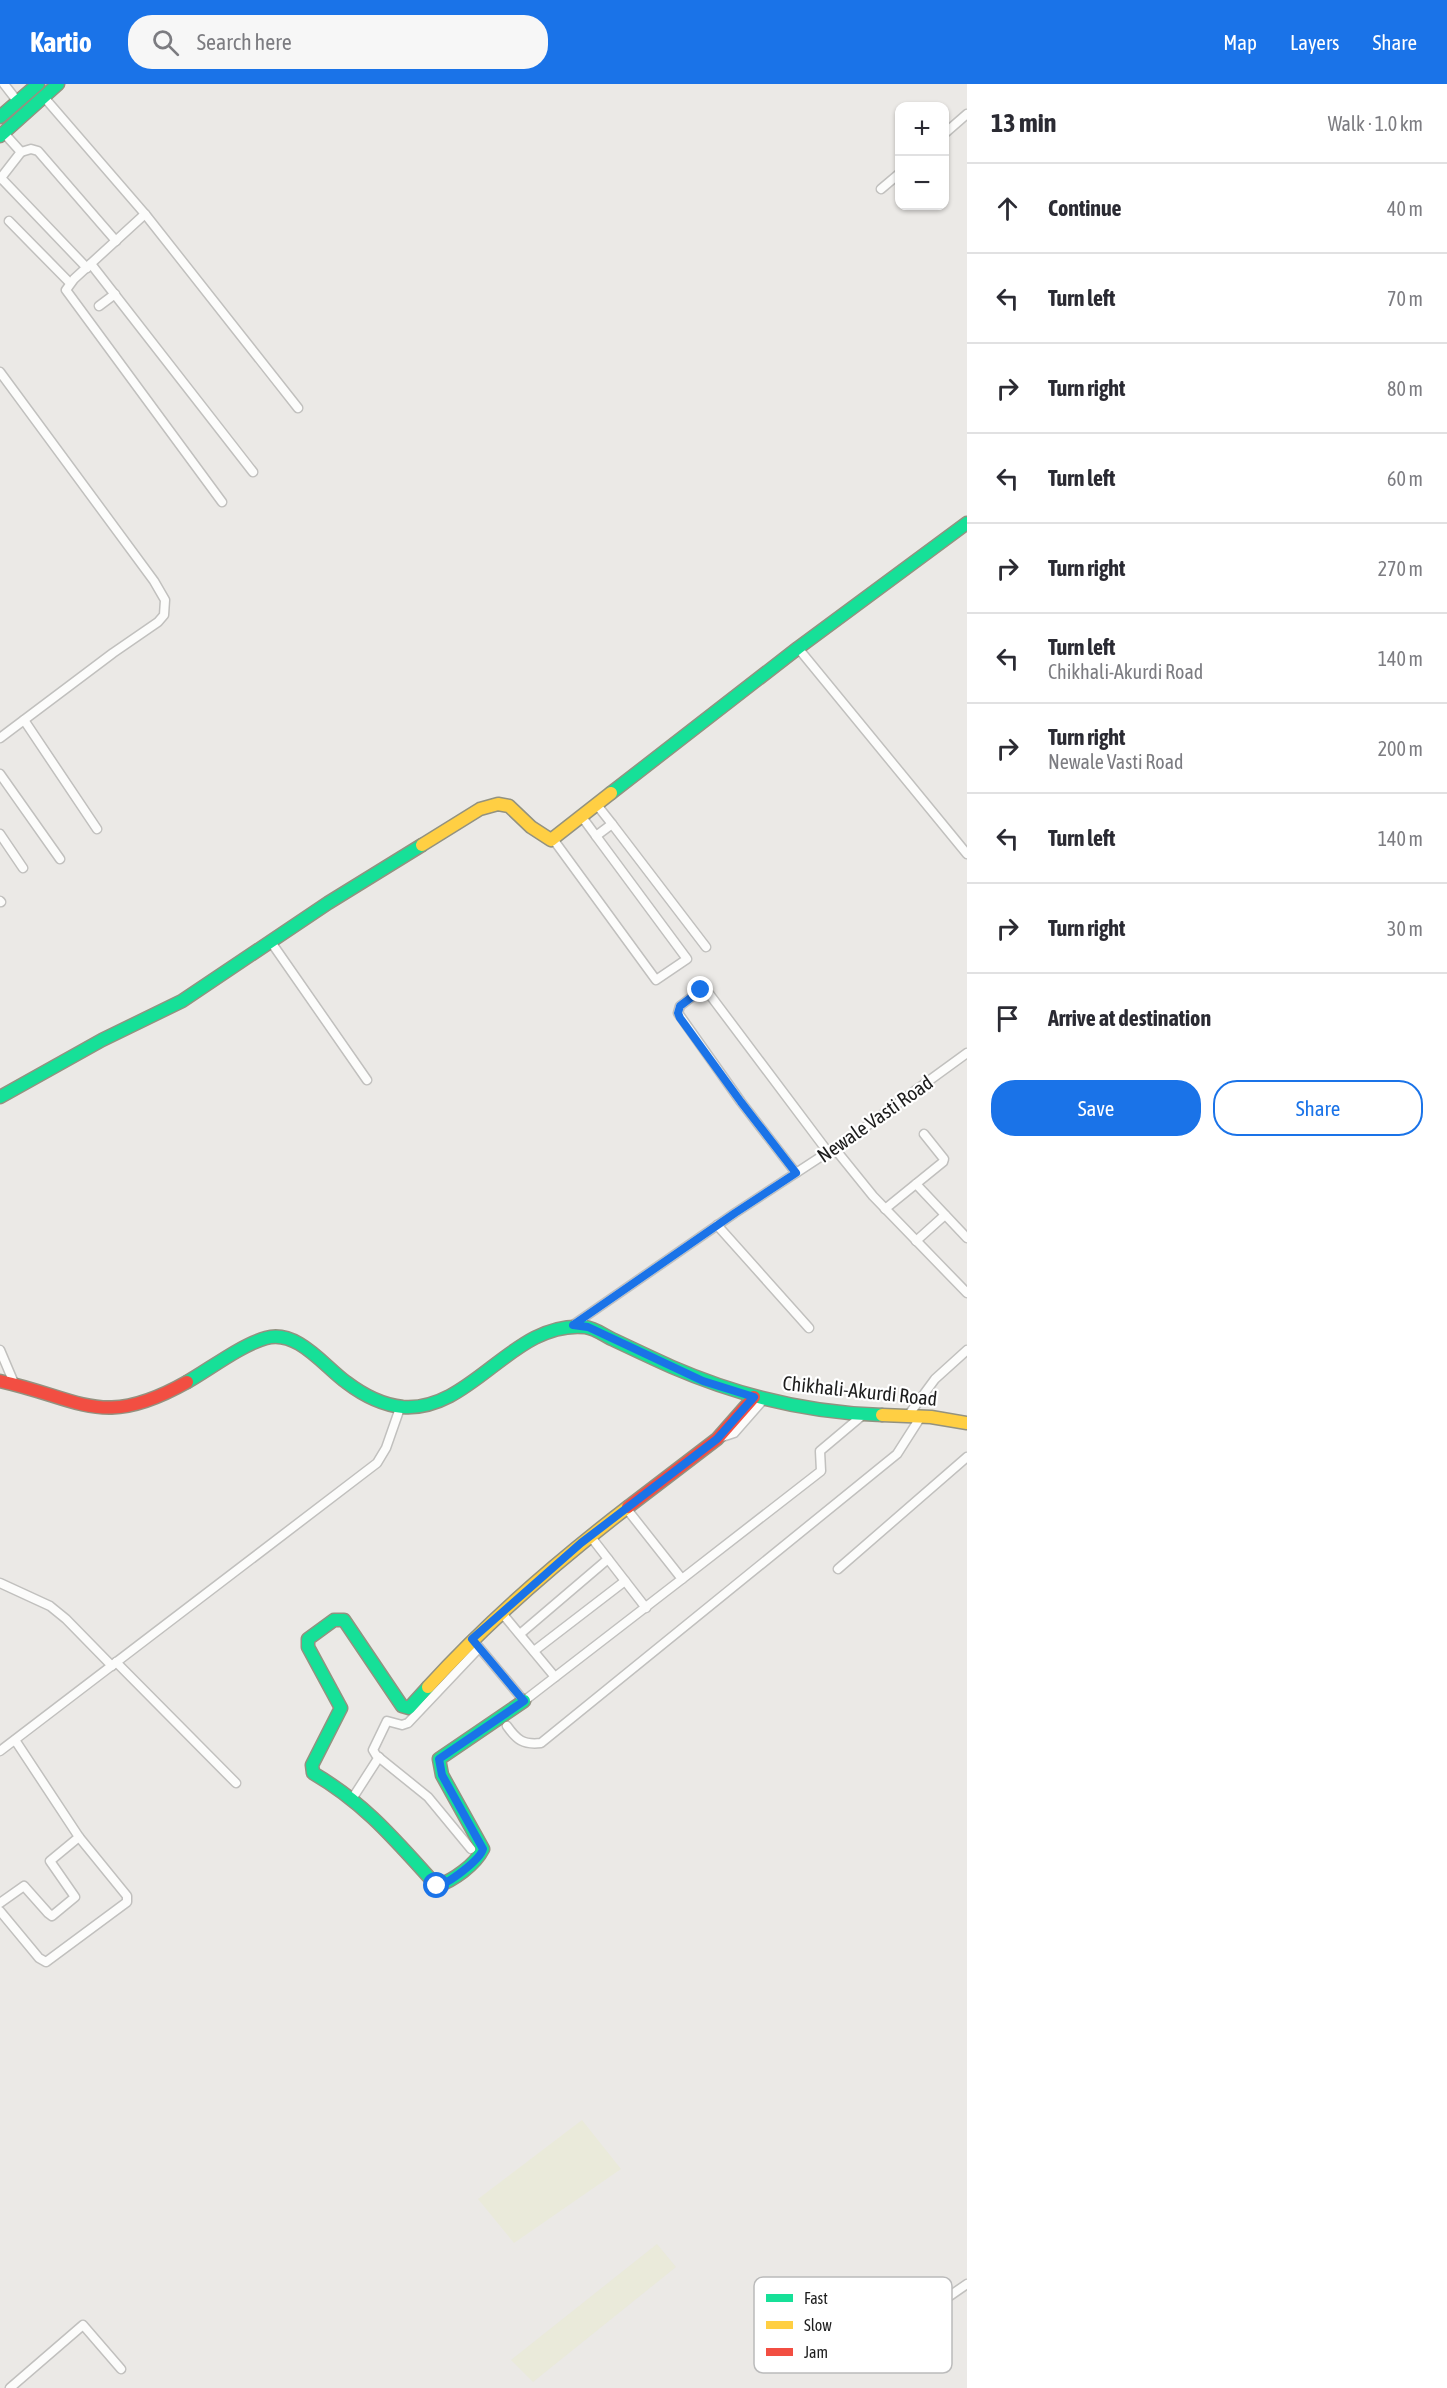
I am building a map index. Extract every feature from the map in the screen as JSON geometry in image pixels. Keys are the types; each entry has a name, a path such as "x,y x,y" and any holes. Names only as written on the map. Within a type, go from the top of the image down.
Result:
{"street":[{"path":"4,84 18,102"},
{"path":"0,117 18,102 58,84"},
{"path":"21,152 2,134 41,90"},
{"path":"41,90 145,214 298,408"},
{"path":"949,130 967,114"},
{"path":"116,241 38,151 31,149 21,152 0,179 115,294 253,472"},
{"path":"881,189 895,177"},
{"path":"145,214 70,283 66,290 222,502"},
{"path":"9,221 70,283"},
{"path":"99,306 115,294"},
{"path":"0,372 154,580 165,600 164,615 158,622 0,738"},
{"path":"0,1097 102,1040 182,1000 328,903 480,809 493,803 503,802 516,809 531,827 550,840 553,839 798,648 967,523"},
{"path":"798,648 967,854"},
{"path":"24,720 97,829"},
{"path":"0,774 60,859"},
{"path":"597,805 706,947"},
{"path":"553,839 656,980 687,959 582,817"},
{"path":"596,836 612,824"},
{"path":"0,834 23,868"},
{"path":"271,942 367,1080"},
{"path":"796,1173 680,1018 678,1013 680,1006 701,990 710,995 832,1150 885,1209 967,1293"},
{"name":"Newale Vasti Road","path":"573,1325 717,1225 832,1150 967,1053"},
{"path":"885,1209 944,1158 924,1134"},
{"path":"916,1184 967,1238"},
{"path":"916,1241 945,1215"},
{"path":"717,1225 808,1328"},
{"path":"0,1381 14,1383 92,1409 106,1410 137,1405 155,1399 252,1344 276,1336 298,1344 360,1392 391,1406 400,1408 421,1406 438,1400 528,1342 559,1327 573,1325"},
{"name":"Chikhali-Akurdi Road","path":"573,1325 588,1327 703,1381 759,1398 822,1411 967,1423"},
{"path":"0,1350 14,1383"},
{"path":"907,1417 934,1379 967,1350"},
{"path":"471,1849 428,1797 379,1757 374,1750 387,1721 402,1725 408,1723 501,1612 626,1508 717,1439 759,1398"},
{"path":"0,1751 378,1461 386,1448 400,1408"},
{"path":"476,1643 409,1708 402,1706 344,1620 334,1620 308,1639 308,1647 339,1700 341,1708 312,1765 312,1770 377,1820 437,1886 444,1884 477,1859 483,1849 442,1775 439,1759 524,1701 821,1471 820,1450 865,1414"},
{"path":"507,1726 519,1741 529,1744 541,1743 897,1454 920,1418"},
{"path":"837,1569 967,1457"},
{"path":"626,1508 682,1579"},
{"path":"591,1537 646,1608"},
{"path":"520,1634 608,1559"},
{"path":"534,1651 625,1581"},
{"path":"0,1582 50,1606 66,1618 236,1783"},
{"path":"501,1612 555,1677"},
{"path":"476,1643 524,1701"},
{"path":"0,1911 39,1958 46,1962 127,1902 127,1896 79,1837 15,1740"},
{"path":"352,1799 379,1757"},
{"path":"0,1903 22,1886 50,1915 54,1915 74,1899 74,1893 50,1862 79,1837"},
{"path":"952,2294 967,2284"},
{"path":"10,2388 83,2325 121,2369"}],"green space":[{"path":"582,2120 621,2169 514,2243 478,2199"},
{"path":"657,2244 676,2267 533,2382 511,2360"}],"traffic: fast":[{"path":"0,117 38,84"},
{"path":"0,136 58,84"},
{"path":"611,793 798,648 967,523"},
{"path":"0,1097 102,1040 182,1001 328,903 422,845"},
{"path":"187,1382 246,1346 266,1338 277,1337 299,1344 346,1382 373,1399 403,1407 428,1405 450,1396 536,1337 559,1329 585,1327 596,1330 672,1367 748,1394 801,1407 882,1415"},
{"path":"428,1687 409,1708 402,1706 344,1620 334,1620 308,1639 308,1647 341,1708 312,1765 313,1773 349,1797 365,1811 437,1886 463,1871 475,1861 483,1849 442,1775 439,1759 524,1701"}],"traffic: slow":[{"path":"422,845 480,809 498,804 509,806 531,827 551,840 611,793"},
{"path":"882,1415 931,1417 967,1423"},
{"path":"428,1687 524,1592 628,1507"}],"traffic: jam":[{"path":"0,1381 73,1402 112,1408 133,1405 187,1382"},
{"path":"628,1507 717,1439 754,1397"}],"route":[{"path":"437,1886 444,1884 477,1859 483,1849 442,1775 439,1759 443,1754 524,1701 472,1639 581,1543 717,1439 726,1426 754,1397 703,1381 588,1327 573,1325 796,1173 680,1018 678,1013 680,1006 701,990"}]}
